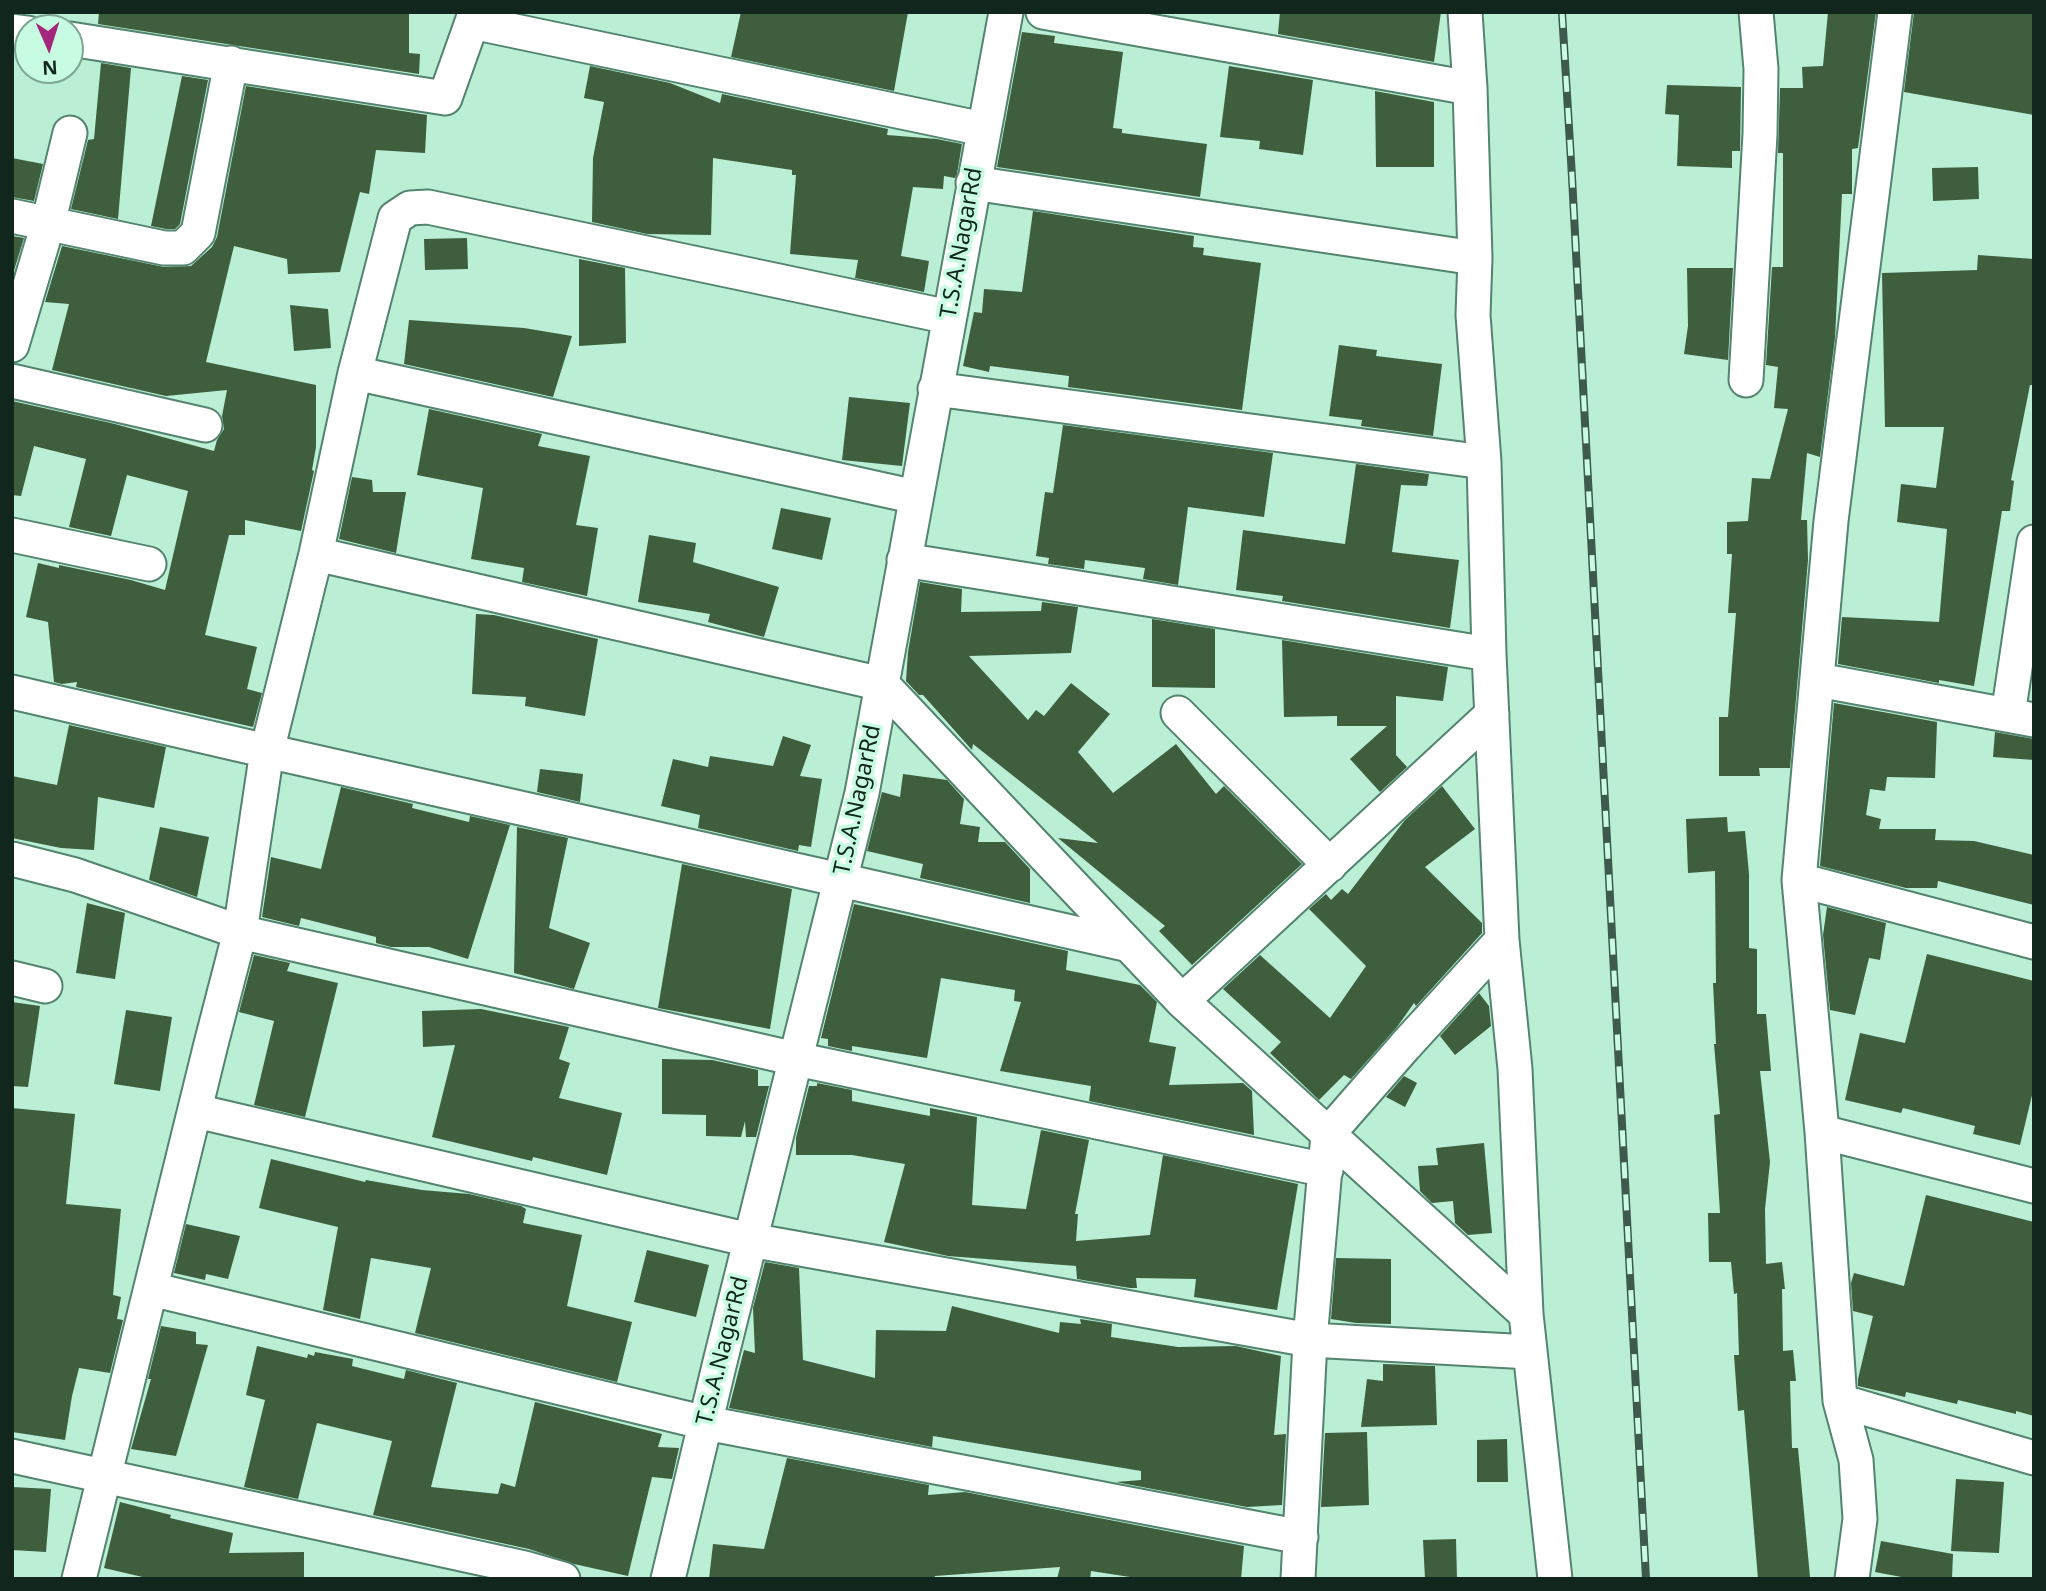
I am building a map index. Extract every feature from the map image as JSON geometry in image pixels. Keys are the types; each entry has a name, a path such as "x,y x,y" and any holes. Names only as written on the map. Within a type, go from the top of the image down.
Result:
{"street":[{"name":"T.S.A.NagarRd","path":"668,1579 862,793 1006,12"},
{"path":"1043,12 1470,88"},
{"path":"1465,12 1475,258 1473,315 1484,462 1489,654 1502,940 1515,1069 1526,1314 1555,1579"},
{"path":"1746,380 1760,134 1761,69 1756,12"},
{"path":"1852,1579 1860,1518 1856,1460 1840,1401 1822,1132 1799,880 1831,521 1895,12"},
{"path":"84,41 445,98 473,17 983,129"},
{"path":"12,216 164,248 183,248 198,233 231,63"},
{"path":"12,345 48,224 70,133"},
{"path":"973,183 1475,258"},
{"path":"79,1579 240,932 267,751 316,554 355,373 395,218 410,208 428,207 949,317"},
{"path":"355,373 916,497"},
{"path":"12,381 205,425"},
{"path":"936,388 1484,462"},
{"path":"12,536 149,564"},
{"path":"1818,680 2021,717 2034,542"},
{"path":"316,554 882,684 1182,1001 1526,1314"},
{"path":"904,560 1489,654"},
{"path":"12,691 1129,945"},
{"path":"1178,713 1329,864"},
{"path":"1182,1001 1492,714"},
{"path":"12,859 75,874 240,932 796,1059 1325,1170"},
{"path":"1799,880 2034,942"},
{"path":"1298,1579 1310,1340 1328,1134 1502,940"},
{"path":"12,978 46,986"},
{"path":"196,1111 750,1240 1310,1340 1530,1352"},
{"path":"1822,1132 2034,1186"},
{"path":"151,1289 706,1423 1301,1536"},
{"path":"1840,1401 2034,1458"},
{"path":"12,1456 525,1568 563,1579"}],"building":[{"path":"99,12 409,12 409,53 420,54 419,74 98,24"},
{"path":"741,12 908,12 894,91 731,57"},
{"path":"1280,12 1441,12 1434,62 1278,34"},
{"path":"1828,12 1876,12 1858,148 1852,149 1852,194 1842,194 1835,338 1820,457 1807,453 1801,520 1807,520 1808,560 1790,768 1759,768 1760,776 1719,776 1719,717 1728,717 1736,613 1728,613 1732,554 1727,554 1727,522 1748,521 1752,478 1770,479 1788,409 1774,408 1778,367 1766,365 1772,267 1783,267 1783,153 1778,153 1780,88 1803,88 1802,67 1823,66"},
{"path":"1914,12 2034,12 2034,115 1904,92"},
{"path":"1022,32 1055,36 1054,43 1123,52 1113,128 1122,129 1122,133 1207,144 1200,197 997,167"},
{"path":"101,63 131,68 118,219 71,209 88,140 94,139"},
{"path":"590,66 670,83 720,103 722,94 888,129 887,135 962,144 957,174 955,178 944,176 943,189 913,187 901,256 929,261 924,292 855,278 858,260 790,254 796,175 792,175 792,170 713,158 711,235 647,234 592,222 593,158 604,102 584,98"},
{"path":"1229,66 1313,80 1303,155 1259,149 1260,141 1220,137"},
{"path":"182,76 208,80 180,224 175,229 166,229 151,226"},
{"path":"1667,85 1741,87 1740,151 1732,151 1732,168 1677,166 1679,115 1665,114"},
{"path":"246,86 427,115 425,153 376,150 369,194 360,192 340,272 288,274 287,259 234,246 206,362 316,385 314,471 301,531 245,520 245,535 229,535 205,635 257,647 247,689 262,693 253,727 76,687 77,682 54,682 48,622 26,617 38,563 131,580 165,590 188,491 127,475 111,536 69,527 86,459 34,446 21,496 12,495 12,401 115,424 214,451 224,429 222,416 227,390 166,396 52,370 69,304 45,302 62,246 164,267 191,266 212,247 217,237"},
{"path":"1375,91 1434,102 1434,167 1376,167"},
{"path":"12,158 43,164 34,201 12,197"},
{"path":"1978,167 1979,199 1933,201 1932,168"},
{"path":"1033,211 1194,236 1193,247 1204,248 1203,255 1261,263 1242,410 1068,387 1069,376 990,366 989,372 963,366 974,312 982,313 984,289 1022,292"},
{"path":"12,236 24,238 12,277"},
{"path":"467,238 468,269 425,270 424,239"},
{"path":"1978,255 2034,259 2034,385 2030,385 2011,480 2014,481 2010,511 2002,511 1974,686 1939,680 1939,683 1838,664 1842,617 1939,622 1947,529 1897,522 1901,484 1936,488 1944,427 1885,427 1882,273 1977,270"},
{"path":"579,259 625,268 626,343 579,346"},
{"path":"1687,268 1733,268 1728,360 1684,354 1688,326"},
{"path":"290,305 328,309 331,348 294,351"},
{"path":"409,320 524,328 572,336 553,397 404,364"},
{"path":"1339,345 1377,350 1376,356 1442,364 1433,436 1361,426 1362,420 1329,416"},
{"path":"849,397 910,403 902,466 842,460"},
{"path":"429,409 542,434 538,446 590,456 576,525 598,528 587,596 522,582 524,568 471,559 483,488 417,475"},
{"path":"1063,425 1273,453 1264,517 1188,507 1178,585 1143,579 1145,568 1085,560 1084,569 1048,564 1049,558 1036,556 1045,492 1053,493"},
{"path":"1356,464 1429,474 1427,486 1401,485 1392,552 1459,560 1450,628 1282,601 1283,596 1236,590 1243,530 1345,544"},
{"path":"352,477 372,480 373,492 406,492 396,553 339,539"},
{"path":"781,508 831,518 822,560 772,549"},
{"path":"649,535 696,543 693,562 779,587 764,637 708,622 710,614 638,602"},
{"path":"920,582 962,589 961,612 1041,611 1042,602 1078,607 1071,653 969,656 1028,720 1036,710 1044,716 1071,683 1110,714 1078,752 1113,793 1176,744 1216,794 1224,786 1302,864 1192,965 1159,931 1165,926 1058,838 1098,843 973,744 972,750 923,695 919,695 906,681"},
{"path":"476,614 494,615 598,639 585,716 525,706 526,697 472,694"},
{"path":"1152,619 1215,629 1215,688 1152,687"},
{"path":"1282,640 1448,667 1443,701 1396,696 1396,755 1407,767 1380,792 1350,759 1387,726 1337,726 1337,716 1284,717"},
{"path":"1834,703 1937,722 1935,778 1887,777 1885,791 1870,789 1866,815 1881,819 1879,829 1936,829 1935,840 1974,841 2034,855 2034,905 1938,881 1937,888 1906,888 1820,866"},
{"path":"69,725 166,747 154,808 98,797 94,850 61,848 12,838 12,776 57,785"},
{"path":"1995,732 2034,739 2034,760 1993,757"},
{"path":"783,736 811,745 800,776 822,779 811,847 799,845 798,851 698,828 700,815 661,806 673,759 708,767 710,756 773,766"},
{"path":"540,769 583,774 580,802 537,792"},
{"path":"903,774 947,780 964,799 960,824 980,827 978,842 1005,842 1030,869 1030,903 920,878 923,864 867,851 882,792 900,797"},
{"path":"1442,786 1475,829 1425,867 1482,923 1482,933 1416,1006 1414,1003 1397,1027 1351,1079 1344,1075 1319,1100 1270,1053 1281,1042 1223,989 1260,955 1330,1018 1366,966 1309,909 1326,894 1331,900 1342,889 1348,894 1405,820"},
{"path":"341,787 413,804 412,808 469,822 470,816 510,825 468,959 429,947 391,947 376,943 376,937 301,918 299,926 262,917 271,857 321,869"},
{"path":"1727,817 1728,832 1745,831 1749,874 1749,948 1757,949 1757,1014 1766,1014 1771,1071 1760,1071 1770,1162 1765,1209 1766,1264 1782,1262 1785,1289 1782,1289 1783,1351 1793,1350 1796,1381 1790,1381 1792,1448 1798,1448 1810,1577 1758,1579 1744,1410 1738,1411 1734,1355 1739,1355 1737,1293 1734,1294 1731,1262 1709,1262 1708,1213 1720,1213 1714,1115 1720,1114 1714,1044 1715,871 1688,873 1686,819"},
{"path":"160,827 209,837 197,897 149,880"},
{"path":"517,827 568,838 549,928 590,943 574,989 514,973"},
{"path":"682,864 792,889 770,1029 658,1008"},
{"path":"87,903 125,913 115,979 76,973"},
{"path":"854,904 1068,951 1066,970 1140,985 1157,1002 1149,1042 1176,1047 1169,1085 1243,1083 1252,1091 1254,1135 1089,1101 1091,1086 1000,1071 1021,1002 1014,1001 1015,990 941,978 927,1058 852,1046 852,1051 828,1046 828,1039 821,1038"},
{"path":"1827,907 1886,923 1880,960 1869,958 1855,1015 1830,1010 1823,935"},
{"path":"1927,954 2034,981 2034,1087 2020,1145 1973,1134 1975,1126 1903,1108 1901,1113 1845,1100 1860,1033 1905,1043"},
{"path":"254,955 290,963 287,971 338,983 305,1117 254,1105 274,1021 239,1012"},
{"path":"1479,993 1489,1006 1491,1026 1455,1055 1440,1036"},
{"path":"12,1002 40,1006 28,1087 12,1086"},
{"path":"481,1009 569,1027 559,1059 570,1063 559,1098 622,1113 607,1175 533,1157 532,1161 432,1137 455,1045 423,1047 422,1011"},
{"path":"126,1010 172,1017 160,1091 114,1084"},
{"path":"662,1059 712,1060 758,1070 758,1086 769,1086 756,1137 746,1137 745,1121 741,1137 706,1136 706,1115 662,1114"},
{"path":"1404,1076 1417,1083 1405,1107 1386,1097"},
{"path":"817,1083 852,1090 852,1101 930,1116 930,1108 977,1117 972,1205 1026,1209 1041,1130 1089,1140 1075,1214 1078,1214 1076,1241 1150,1235 1163,1155 1298,1184 1277,1310 1194,1297 1196,1279 1136,1278 1137,1288 1130,1288 1077,1279 1076,1266 948,1256 884,1242 905,1164 852,1155 796,1155 796,1138 809,1086 817,1086"},
{"path":"12,1108 75,1114 66,1204 121,1209 113,1295 121,1297 117,1319 123,1320 110,1373 79,1368 65,1440 12,1432"},
{"path":"1484,1143 1492,1233 1468,1235 1455,1223 1453,1201 1432,1203 1420,1191 1418,1166 1438,1165 1436,1148"},
{"path":"271,1159 365,1182 366,1180 422,1190 469,1194 521,1206 526,1209 523,1223 582,1235 567,1306 632,1322 617,1382 415,1333 431,1268 371,1258 360,1319 323,1310 338,1227 259,1208"},
{"path":"1926,1195 2034,1222 2034,1416 1958,1400 1957,1404 1906,1392 1905,1397 1858,1386 1873,1316 1853,1311 1851,1283 1854,1273 1904,1286"},
{"path":"186,1224 240,1236 228,1279 206,1274 205,1280 174,1273"},
{"path":"647,1250 709,1265 696,1317 634,1302"},
{"path":"1336,1258 1391,1259 1391,1324 1331,1319"},
{"path":"765,1262 799,1268 803,1360 875,1378 876,1330 946,1331 952,1306 1059,1333 1060,1322 1081,1324 1080,1319 1112,1324 1111,1337 1178,1347 1236,1346 1281,1356 1274,1435 1286,1434 1282,1505 1247,1507 1116,1482 1141,1480 1141,1471 933,1436 932,1447 729,1408 744,1350 755,1353 753,1308"},
{"path":"161,1326 196,1332 196,1344 208,1345 176,1456 131,1449 151,1379 148,1379"},
{"path":"257,1346 307,1358 308,1354 314,1356 315,1352 353,1359 352,1366 404,1379 406,1370 457,1383 431,1487 498,1494 501,1483 515,1487 535,1402 662,1434 658,1447 679,1448 672,1479 652,1477 628,1576 574,1564 529,1549 373,1515 392,1441 317,1423 298,1499 244,1487 265,1400 246,1395"},
{"path":"1383,1364 1435,1366 1437,1425 1361,1427 1367,1379 1383,1381"},
{"path":"1367,1432 1369,1505 1321,1507 1325,1433"},
{"path":"1507,1439 1508,1482 1477,1482 1477,1440"},
{"path":"787,1458 929,1485 928,1495 965,1492 1244,1546 1241,1579 1143,1579 1091,1571 1090,1579 1057,1579 1060,1567 935,1576 934,1579 709,1579 713,1544 764,1549"},
{"path":"1956,1479 2004,1482 1999,1553 1951,1551"},
{"path":"12,1487 51,1489 46,1552 12,1550"},
{"path":"120,1502 171,1515 170,1518 233,1533 229,1553 304,1552 304,1579 151,1579 104,1568"},
{"path":"1456,1539 1457,1579 1425,1579 1423,1540"},
{"path":"1881,1541 1953,1554 1952,1579 1912,1579 1875,1572"}],"railway":[{"path":"1562,12 1646,1579"}]}
